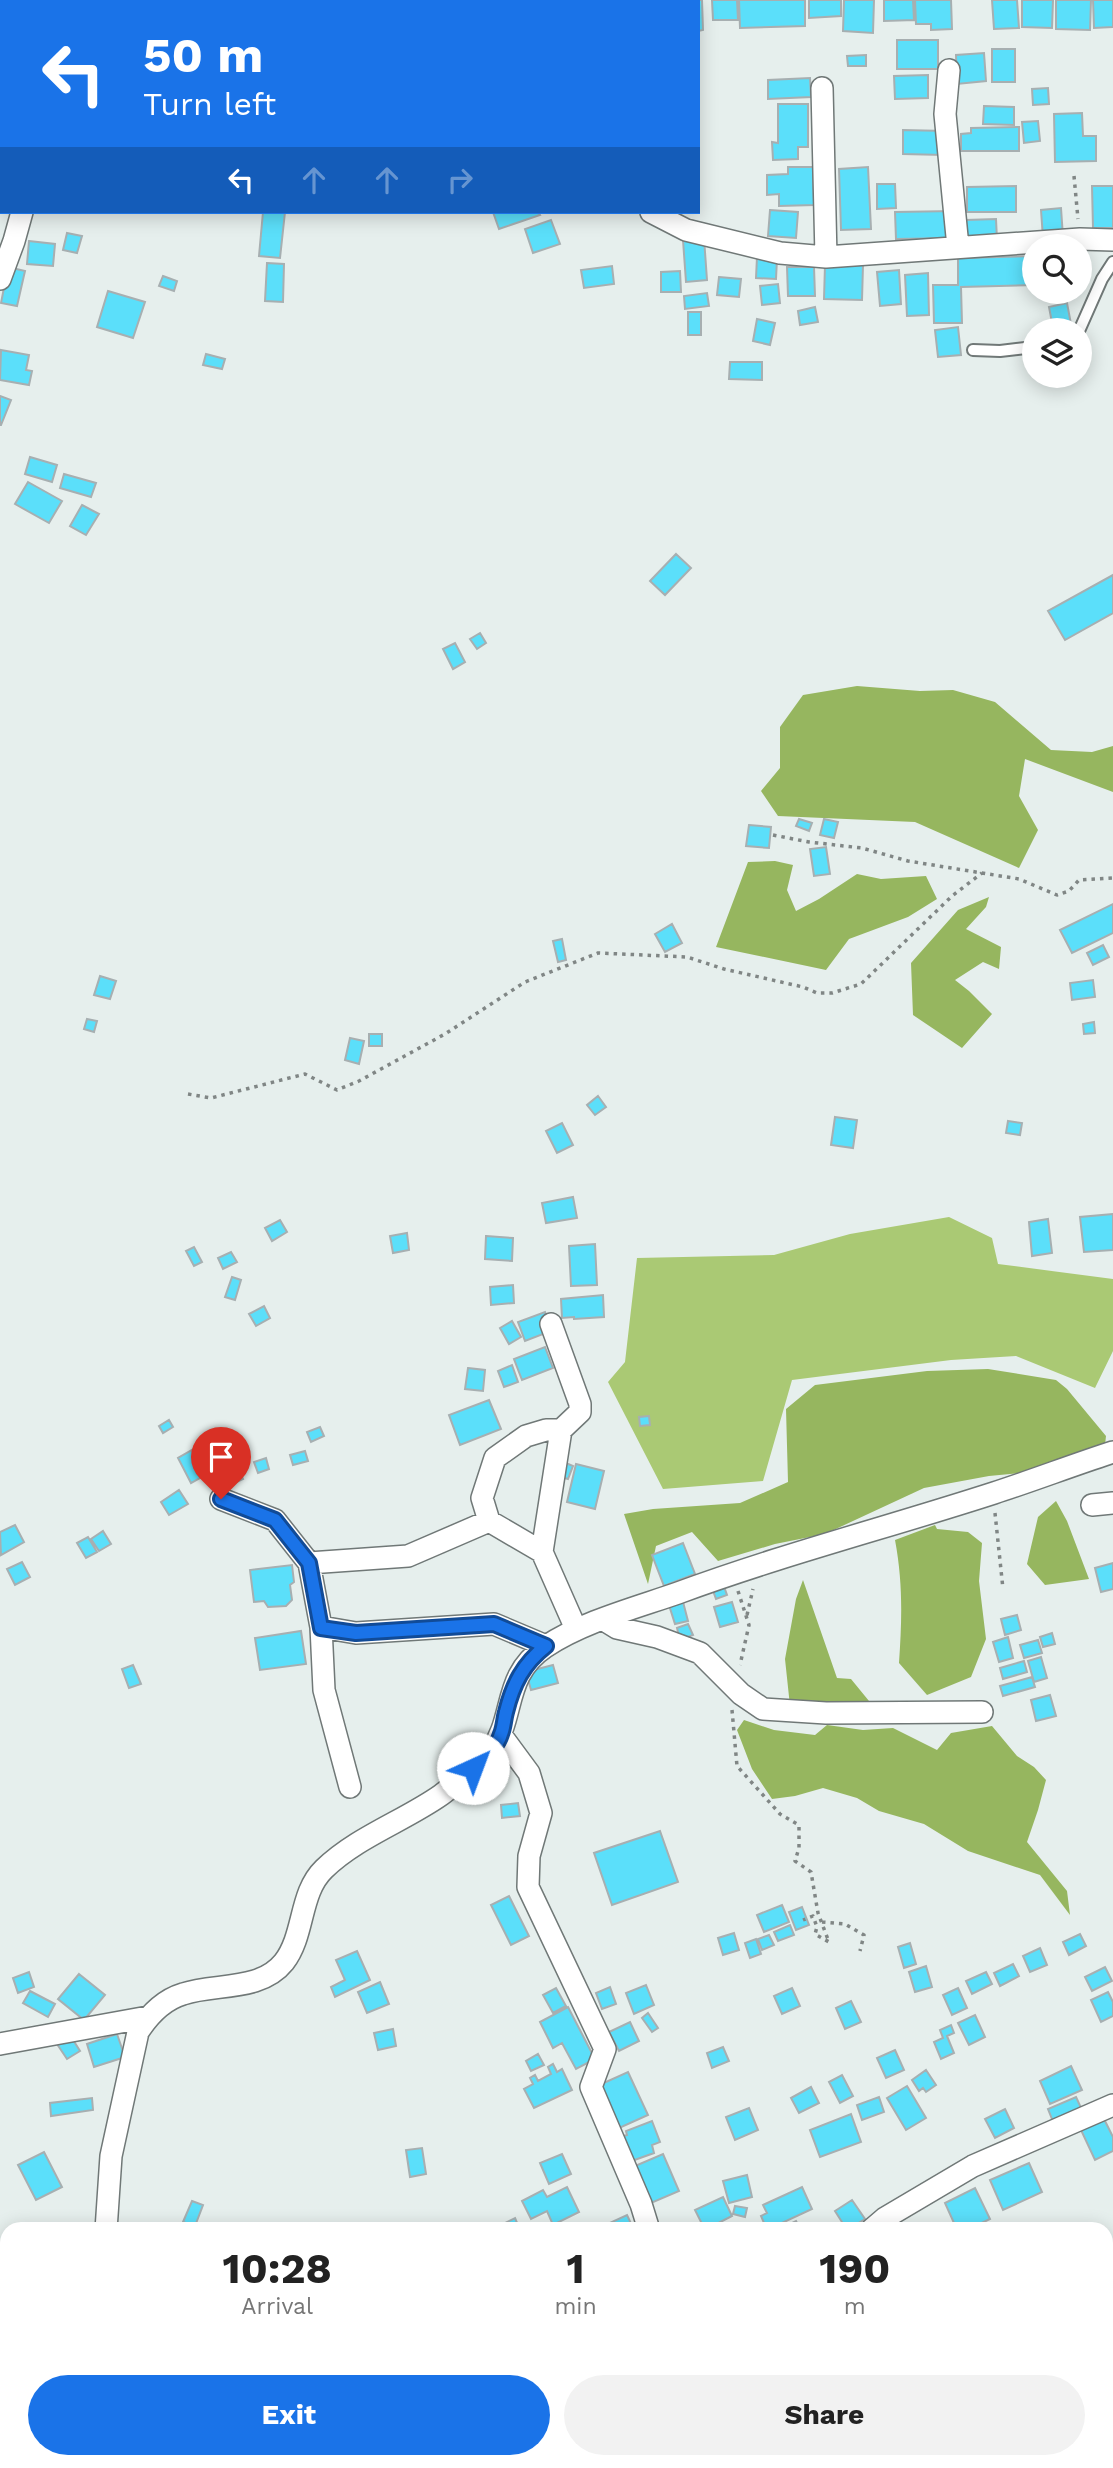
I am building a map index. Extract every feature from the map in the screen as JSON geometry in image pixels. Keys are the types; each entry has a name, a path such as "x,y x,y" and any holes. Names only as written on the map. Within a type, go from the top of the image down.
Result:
{"street":[{"path":"949,70 945,114 958,247"},
{"path":"822,88 825,257"},
{"path":"0,279 21,214"},
{"path":"655,214 686,230 780,253 825,257 1022,243"},
{"path":"1092,239 1113,240"},
{"path":"551,1324 580,1404 580,1412 561,1430 542,1552 576,1629"},
{"path":"542,1552 489,1521 482,1498 495,1458 526,1436 546,1430 561,1430"},
{"path":"107,2222 111,2156 138,2032 148,2017 164,2003 183,1994 251,1982 267,1975 283,1963 292,1948 310,1893 322,1871 343,1854 441,1795 488,1754 501,1735 519,1674 530,1658 576,1629 732,1573 993,1493 1113,1452"},
{"path":"221,1499 275,1520 309,1563 321,1628 324,1690 351,1787"},
{"path":"309,1563 408,1556 489,1521"},
{"path":"604,1620 617,1628 657,1637 700,1653 763,1709 826,1713 982,1712"},
{"path":"321,1628 356,1633 494,1624 546,1646"},
{"path":"501,1735 529,1773 541,1813 529,1856 528,1887 605,2049 591,2087 647,2222"},
{"path":"0,2044 148,2017"},
{"path":"880,2222 973,2166 1113,2105"}],"lane":[{"path":"1085,318 1102,279 1113,262"},
{"path":"973,350 1022,349"}],"path":[{"path":"1074,176 1080,234"},
{"path":"773,835 862,848 908,861 1019,878 1056,895 1069,891 1079,880 1113,878"},
{"path":"188,1094 211,1098 305,1074 337,1090 359,1081 445,1034 524,982 598,953 687,957 817,993 832,993 861,984 952,896 982,873"},
{"path":"993,1493 1003,1590"},
{"path":"732,1573 749,1625 734,1686 732,1719 737,1766 779,1814 799,1825 799,1847 795,1861 811,1872 818,1913 829,1942 815,1934 817,1927 813,1916 803,1920"},
{"path":"747,1616 754,1584"},
{"path":"822,1922 845,1924 864,1935 860,1951"}],"green space":[{"path":"857,686 920,691 953,690 995,702 1051,750 1092,752 1113,746 1113,792 1025,759 1019,796 1038,830 1019,868 915,822 778,816 761,791 780,768 780,727 803,695"},
{"path":"775,861 793,865 787,890 796,911 857,874 881,879 926,876 937,899 908,917 849,939 826,970 716,947 748,862"},
{"path":"989,897 986,907 966,929 1001,947 999,969 983,962 955,980 992,1014 962,1048 913,1015 911,963 958,910"},
{"path":"949,1217 992,1238 998,1264 1113,1279 1113,1351 1095,1388 1016,1356 951,1360 792,1380 763,1481 663,1489 608,1382 625,1362 637,1258 774,1255 850,1234"},
{"path":"988,1369 1056,1380 1067,1389 1106,1436 1104,1454 1032,1472 989,1476 924,1488 825,1534 775,1544 718,1561 692,1532 656,1546 648,1584 624,1514 653,1509 740,1503 788,1482 786,1409 815,1385 927,1371"},
{"path":"1056,1501 1067,1521 1089,1579 1045,1585 1027,1564 1038,1517"},
{"path":"935,1525 937,1529 968,1532 982,1543 979,1581 986,1639 971,1677 927,1695 899,1663 901,1601 895,1540"},
{"path":"803,1580 837,1678 851,1679 869,1701 830,1713 790,1706 785,1659 796,1599"},
{"path":"744,1720 774,1730 815,1735 827,1725 863,1730 893,1728 937,1750 951,1733 992,1726 1017,1756 1034,1767 1046,1780 1027,1842 1067,1891 1070,1915 1040,1875 968,1851 924,1824 879,1811 857,1798 823,1788 772,1799 752,1769 737,1730"}],"building":[{"path":"700,0 702,0 703,30 700,31"},
{"path":"712,0 737,0 738,20 713,20"},
{"path":"739,0 805,0 805,26 740,28"},
{"path":"809,0 841,0 841,16 809,18"},
{"path":"844,0 874,0 873,33 843,31"},
{"path":"884,0 913,0 914,20 884,21"},
{"path":"915,0 951,0 952,29 931,30 931,24 916,24"},
{"path":"992,0 1017,0 1019,28 994,29"},
{"path":"1022,0 1053,0 1052,28 1022,27"},
{"path":"1056,0 1091,0 1090,30 1056,29"},
{"path":"1093,0 1113,0 1113,27 1094,28"},
{"path":"897,40 938,40 938,69 897,69"},
{"path":"992,49 1015,49 1015,82 992,82"},
{"path":"984,53 986,81 957,84 956,55"},
{"path":"866,55 866,66 848,66 847,56"},
{"path":"928,75 928,98 895,99 894,76"},
{"path":"810,78 811,97 768,99 768,80"},
{"path":"1048,88 1049,104 1033,105 1032,89"},
{"path":"778,104 808,104 808,147 798,147 798,159 773,160 772,142 778,143"},
{"path":"984,106 1014,107 1014,125 983,124"},
{"path":"1082,113 1083,136 1096,136 1096,161 1055,162 1054,114"},
{"path":"1038,121 1040,141 1024,143 1022,122"},
{"path":"1019,127 1019,151 961,151 961,134 971,133 971,128"},
{"path":"903,130 945,131 944,155 903,154"},
{"path":"788,167 813,167 814,205 779,206 779,194 767,195 767,175 788,174"},
{"path":"868,167 871,229 841,230 839,169"},
{"path":"877,184 895,184 896,208 877,209"},
{"path":"1016,186 1016,212 967,212 967,187"},
{"path":"1092,186 1113,186 1113,228 1093,228"},
{"path":"1061,208 1063,234 1043,234 1041,210"},
{"path":"770,210 798,212 796,238 768,236"},
{"path":"954,211 955,238 896,239 895,212"},
{"path":"263,214 285,214 280,258 259,256"},
{"path":"494,214 540,215 499,229"},
{"path":"996,219 997,240 966,241 966,220"},
{"path":"551,220 560,244 533,253 525,229"},
{"path":"67,233 82,236 77,253 63,250"},
{"path":"704,238 707,280 686,282 683,240"},
{"path":"29,241 55,244 53,266 27,264"},
{"path":"1022,256 1022,285 961,287 962,323 934,323 933,285 958,285 958,258"},
{"path":"757,257 777,259 776,279 756,278"},
{"path":"267,263 284,264 283,302 265,301"},
{"path":"825,265 863,265 862,300 824,299"},
{"path":"612,266 614,284 584,288 581,270"},
{"path":"8,267 25,271 17,306 1,303"},
{"path":"787,267 814,267 815,296 788,296"},
{"path":"899,270 901,304 880,306 877,272"},
{"path":"680,271 681,292 661,292 661,272"},
{"path":"928,273 929,315 907,316 905,275"},
{"path":"163,276 177,281 174,291 159,286"},
{"path":"719,277 741,279 739,297 717,295"},
{"path":"778,284 780,303 762,305 760,286"},
{"path":"108,291 145,302 133,338 97,327"},
{"path":"707,293 709,306 685,309 684,296"},
{"path":"1067,304 1070,318 1051,318 1049,307"},
{"path":"815,307 818,322 800,325 798,311"},
{"path":"688,312 701,312 701,335 688,335"},
{"path":"757,319 775,323 770,345 753,341"},
{"path":"958,327 961,355 938,357 935,330"},
{"path":"1,350 29,355 26,370 32,371 29,385 0,380"},
{"path":"206,354 225,359 222,369 203,365"},
{"path":"730,362 762,362 762,380 729,379"},
{"path":"0,396 11,400 1,425 0,425"},
{"path":"30,457 57,465 52,482 25,474"},
{"path":"64,474 96,483 91,497 60,488"},
{"path":"28,482 62,501 49,523 15,504"},
{"path":"82,505 99,514 86,535 70,526"},
{"path":"676,554 691,568 665,595 650,581"},
{"path":"1113,575 1113,613 1065,640 1048,611"},
{"path":"480,633 486,643 477,649 470,639"},
{"path":"455,643 465,662 453,669 443,649"},
{"path":"799,819 812,823 809,831 796,826"},
{"path":"824,819 838,822 834,838 820,835"},
{"path":"749,825 771,827 769,848 746,846"},
{"path":"826,847 830,874 814,876 810,849"},
{"path":"1113,904 1113,933 1072,953 1060,930"},
{"path":"672,924 682,943 665,952 655,934"},
{"path":"562,939 566,960 558,962 553,941"},
{"path":"1103,945 1109,957 1093,965 1087,953"},
{"path":"100,976 116,981 110,999 94,995"},
{"path":"1093,980 1095,997 1072,1000 1070,983"},
{"path":"87,1019 97,1021 94,1032 84,1029"},
{"path":"1094,1022 1095,1033 1084,1034 1083,1024"},
{"path":"369,1034 382,1034 382,1046 369,1046"},
{"path":"350,1038 364,1041 359,1064 345,1060"},
{"path":"598,1096 606,1107 595,1115 587,1105"},
{"path":"835,1117 857,1120 853,1148 831,1145"},
{"path":"1008,1121 1022,1123 1020,1135 1006,1133"},
{"path":"562,1123 573,1145 557,1153 546,1131"},
{"path":"573,1197 577,1218 546,1223 542,1203"},
{"path":"1113,1214 1113,1250 1084,1252 1080,1217"},
{"path":"1048,1219 1052,1253 1032,1256 1029,1222"},
{"path":"280,1220 287,1232 272,1241 265,1228"},
{"path":"407,1233 409,1250 393,1253 390,1236"},
{"path":"486,1236 513,1238 512,1261 485,1259"},
{"path":"595,1244 597,1285 571,1286 569,1246"},
{"path":"194,1247 202,1262 194,1266 186,1251"},
{"path":"231,1252 237,1262 223,1269 218,1258"},
{"path":"232,1277 241,1280 235,1300 225,1297"},
{"path":"513,1285 514,1303 491,1305 490,1287"},
{"path":"603,1295 604,1317 562,1318 561,1299"},
{"path":"264,1306 270,1318 256,1326 249,1314"},
{"path":"545,1312 551,1331 525,1341 518,1322"},
{"path":"512,1321 521,1337 509,1344 500,1328"},
{"path":"545,1347 553,1368 522,1380 514,1359"},
{"path":"512,1365 518,1382 504,1387 498,1371"},
{"path":"468,1368 485,1370 483,1391 465,1389"},
{"path":"489,1400 501,1429 460,1445 449,1415"},
{"path":"649,1416 650,1425 640,1426 639,1417"},
{"path":"169,1420 173,1427 163,1433 159,1426"},
{"path":"320,1427 324,1436 311,1442 307,1432"},
{"path":"199,1446 212,1471 191,1483 178,1458"},
{"path":"305,1451 308,1461 293,1465 290,1455"},
{"path":"266,1458 269,1469 258,1473 254,1462"},
{"path":"235,1461 243,1479 226,1487 218,1469"},
{"path":"566,1463 573,1466 568,1479 561,1477"},
{"path":"576,1464 604,1471 595,1509 567,1502"},
{"path":"179,1490 188,1504 169,1515 161,1502"},
{"path":"15,1525 24,1542 1,1555 0,1532"},
{"path":"103,1531 111,1544 99,1551 91,1539"},
{"path":"88,1537 97,1552 86,1558 77,1543"},
{"path":"683,1543 695,1574 664,1586 652,1555"},
{"path":"22,1562 30,1577 15,1585 7,1569"},
{"path":"1113,1563 1113,1589 1101,1592 1095,1568"},
{"path":"292,1565 292,1600 286,1606 268,1607 264,1601 254,1602 250,1570"},
{"path":"722,1581 727,1595 716,1599 711,1585"},
{"path":"682,1598 688,1621 675,1624 668,1602"},
{"path":"732,1602 738,1622 720,1627 714,1607"},
{"path":"1017,1615 1021,1630 1005,1635 1001,1619"},
{"path":"688,1624 693,1635 680,1640 677,1628"},
{"path":"301,1631 306,1664 260,1670 255,1638"},
{"path":"1052,1633 1055,1644 1043,1647 1040,1637"},
{"path":"1008,1637 1013,1658 999,1662 993,1642"},
{"path":"1038,1640 1042,1653 1024,1658 1020,1645"},
{"path":"1041,1657 1047,1678 1034,1682 1028,1661"},
{"path":"1024,1661 1027,1672 1003,1679 1000,1668"},
{"path":"133,1665 141,1684 129,1688 122,1669"},
{"path":"553,1665 558,1683 531,1690 526,1672"},
{"path":"1032,1677 1035,1687 1003,1696 1000,1686"},
{"path":"1050,1695 1056,1716 1036,1721 1031,1700"},
{"path":"518,1803 520,1816 502,1818 501,1805"},
{"path":"660,1831 678,1882 612,1905 594,1853"},
{"path":"509,1896 529,1936 511,1945 491,1905"},
{"path":"782,1905 789,1922 764,1932 757,1915"},
{"path":"802,1907 809,1925 796,1930 789,1912"},
{"path":"790,1925 794,1935 778,1941 774,1932"},
{"path":"734,1933 739,1950 723,1955 718,1938"},
{"path":"1080,1934 1086,1946 1069,1955 1063,1942"},
{"path":"769,1935 774,1945 762,1950 758,1939"},
{"path":"756,1939 761,1954 750,1958 745,1943"},
{"path":"910,1943 916,1964 904,1968 898,1947"},
{"path":"1040,1948 1047,1965 1030,1972 1023,1956"},
{"path":"357,1951 370,1980 335,1997 331,1987 345,1980 336,1960"},
{"path":"1013,1964 1019,1976 1000,1986 994,1973"},
{"path":"926,1966 932,1987 915,1992 909,1972"},
{"path":"1105,1967 1112,1981 1092,1991 1085,1977"},
{"path":"29,1972 34,1987 18,1993 13,1978"},
{"path":"986,1972 992,1984 972,1994 966,1981"},
{"path":"79,1974 105,1995 84,2020 58,1999"},
{"path":"380,1982 389,2004 367,2013 358,1992"},
{"path":"646,1985 654,2005 634,2014 626,1993"},
{"path":"610,1987 616,2004 602,2009 596,1993"},
{"path":"556,1988 566,2006 553,2013 543,1995"},
{"path":"792,1988 800,2006 782,2014 774,1996"},
{"path":"958,1988 967,2008 952,2015 943,1995"},
{"path":"30,1991 55,2004 48,2017 23,2003"},
{"path":"1108,1992 1113,2002 1113,2016 1101,2022 1091,2000"},
{"path":"851,2001 861,2022 845,2029 836,2008"},
{"path":"568,2007 595,2059 576,2069 562,2043 553,2048 540,2022"},
{"path":"648,2013 658,2028 652,2032 642,2018"},
{"path":"975,2015 985,2037 969,2045 958,2023"},
{"path":"630,2022 639,2041 619,2051 609,2032"},
{"path":"951,2025 954,2033 947,2036 954,2053 941,2059 934,2042 943,2038 940,2030"},
{"path":"393,2029 396,2046 378,2050 374,2033"},
{"path":"117,2034 125,2057 94,2067 87,2044"},
{"path":"70,2035 80,2051 67,2059 57,2044"},
{"path":"723,2047 729,2061 712,2068 707,2053"},
{"path":"895,2050 904,2070 886,2078 877,2058"},
{"path":"538,2054 544,2065 531,2071 526,2061"},
{"path":"553,2064 557,2072 562,2069 572,2090 534,2108 524,2089 533,2084 530,2078 535,2075 538,2081 551,2074 548,2067"},
{"path":"1071,2066 1082,2090 1050,2104 1040,2081"},
{"path":"926,2070 936,2085 926,2092 923,2088 919,2091 912,2080"},
{"path":"628,2072 648,2115 617,2129 597,2086"},
{"path":"842,2075 853,2096 840,2103 829,2082"},
{"path":"907,2086 926,2118 906,2130 887,2098"},
{"path":"811,2087 819,2103 799,2113 791,2098"},
{"path":"879,2097 884,2112 862,2120 857,2105"},
{"path":"1076,2097 1082,2110 1056,2129 1048,2109"},
{"path":"92,2098 93,2110 51,2116 50,2103"},
{"path":"749,2108 758,2130 735,2140 726,2117"},
{"path":"1005,2109 1014,2128 995,2138 985,2119"},
{"path":"851,2114 861,2142 820,2157 810,2130"},
{"path":"1104,2119 1113,2137 1113,2151 1095,2160 1081,2130"},
{"path":"652,2121 660,2142 652,2145 654,2153 629,2162 620,2137 627,2135 626,2131"},
{"path":"422,2148 426,2174 410,2177 406,2150"},
{"path":"44,2152 62,2187 36,2200 18,2165"},
{"path":"562,2154 571,2174 549,2184 540,2163"},
{"path":"663,2154 679,2191 651,2203 635,2166"},
{"path":"1029,2163 1042,2192 1003,2210 990,2180"},
{"path":"747,2175 752,2197 729,2203 723,2181"},
{"path":"567,2187 579,2212 559,2222 552,2222 547,2211 531,2219 522,2201 543,2190 547,2197"},
{"path":"802,2187 812,2209 784,2222 764,2222 761,2216 767,2213 763,2205"},
{"path":"975,2188 990,2219 984,2222 954,2222 945,2203"},
{"path":"723,2197 732,2216 720,2222 701,2222 695,2210"},
{"path":"852,2200 865,2219 860,2222 842,2222 835,2211"},
{"path":"192,2201 203,2205 197,2222 183,2222"},
{"path":"735,2206 747,2208 745,2217 733,2214"},
{"path":"627,2215 630,2222 612,2222"}],"route":[{"path":"221,1499 275,1520 309,1563 321,1628 356,1633 494,1624 546,1646 530,1658 519,1674 501,1735 488,1754 473,1768"}]}
